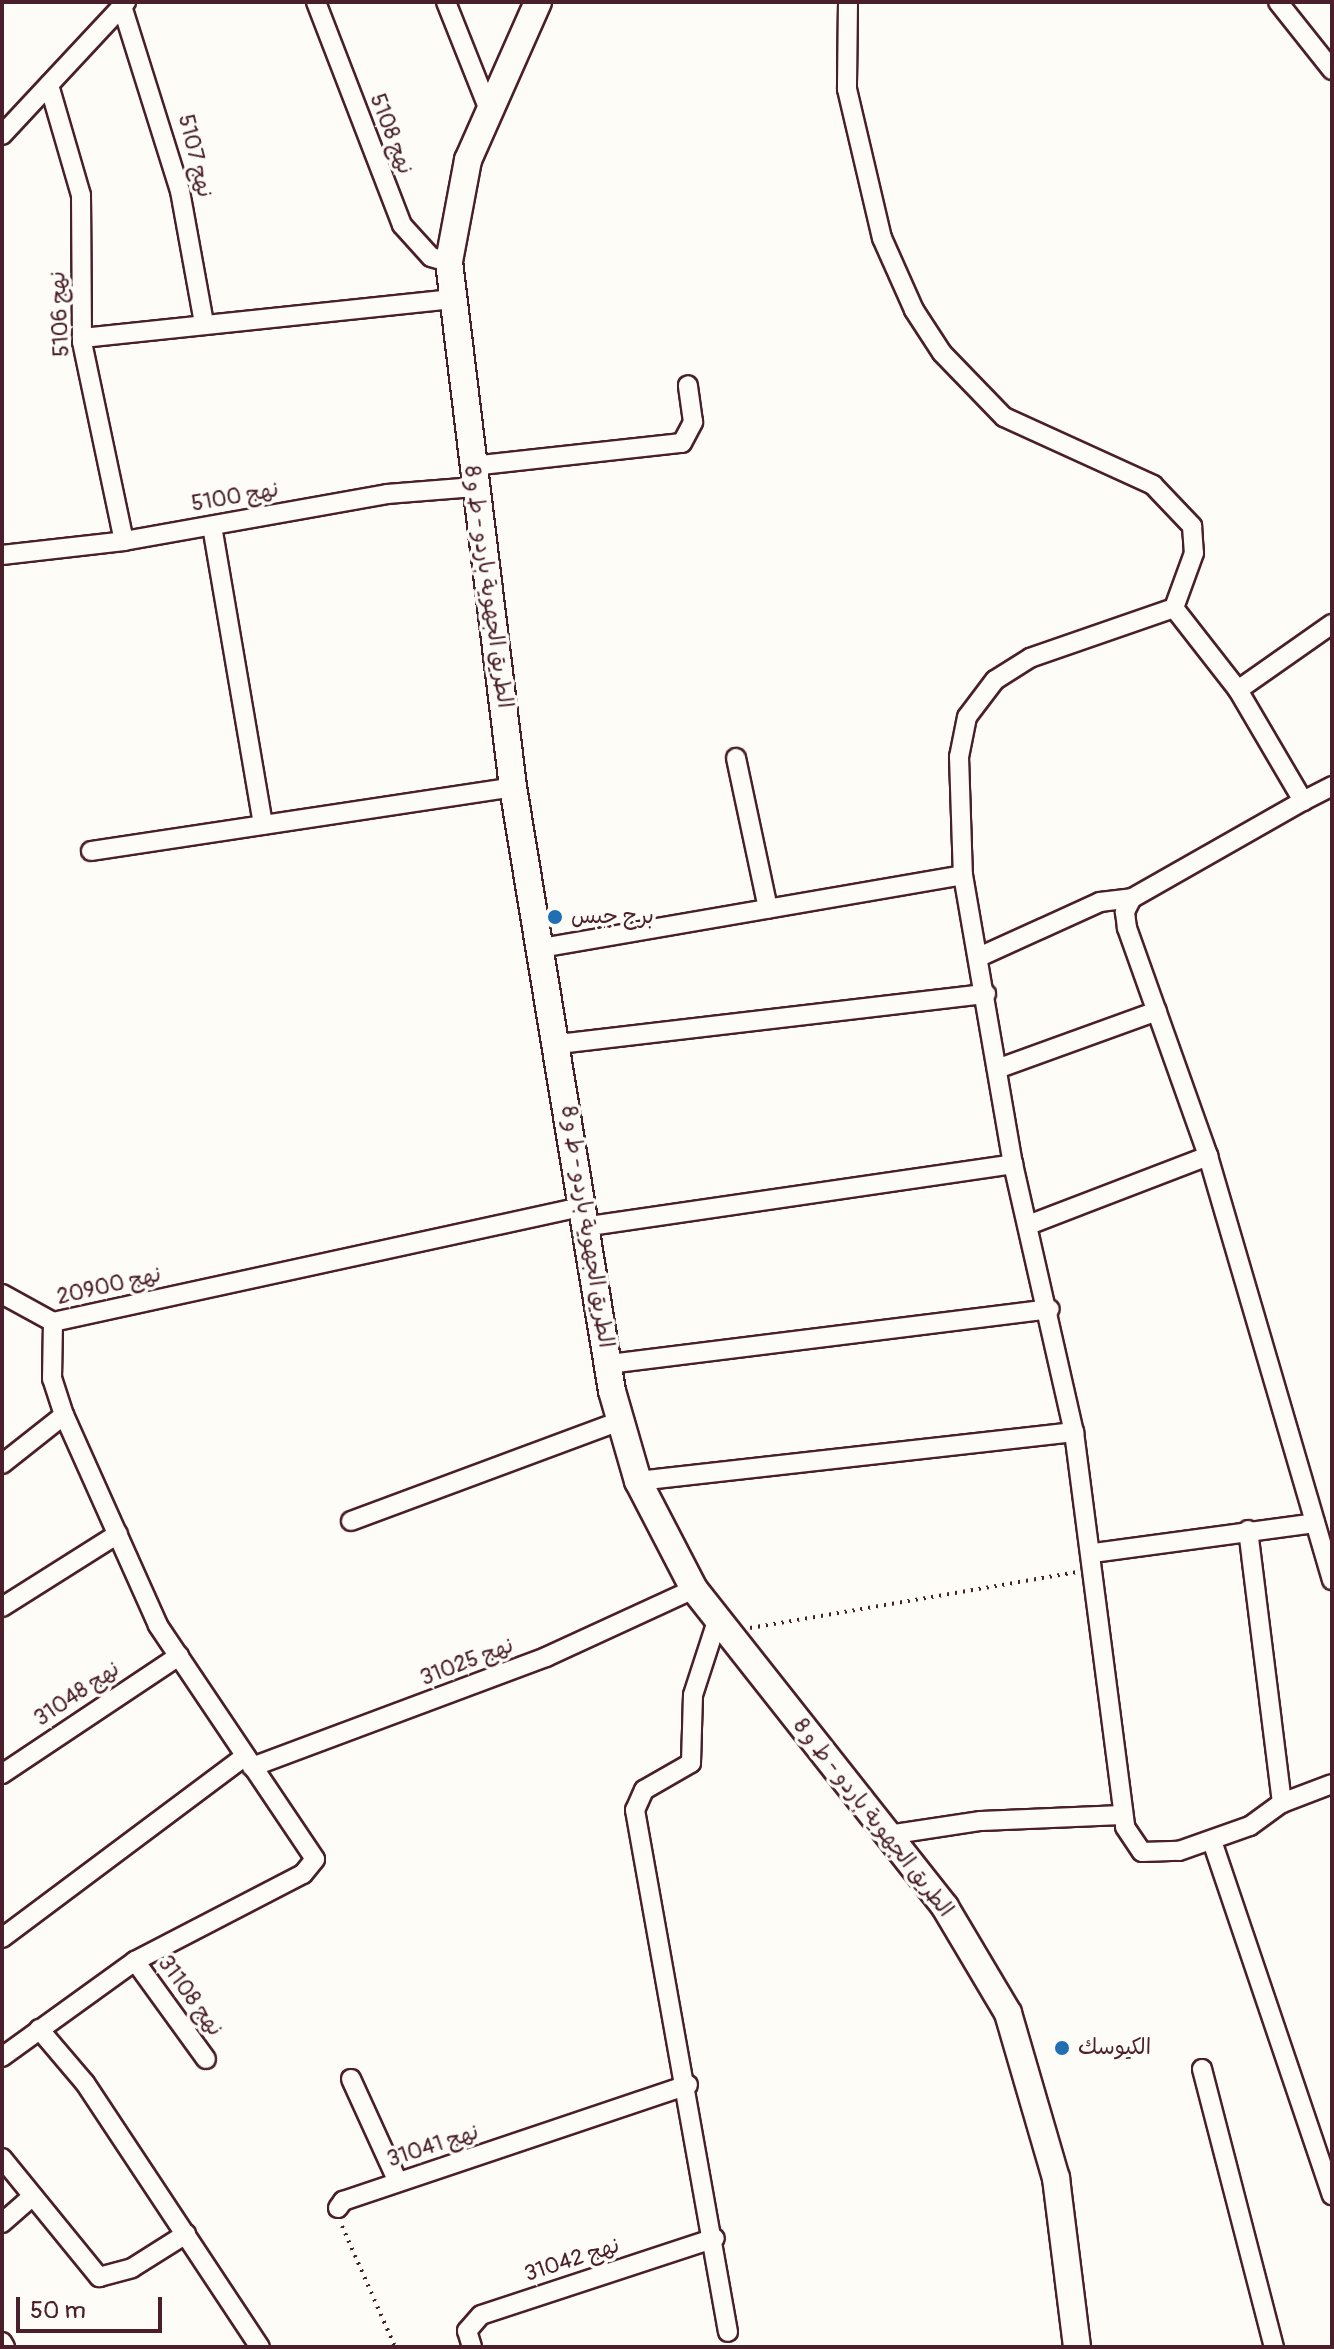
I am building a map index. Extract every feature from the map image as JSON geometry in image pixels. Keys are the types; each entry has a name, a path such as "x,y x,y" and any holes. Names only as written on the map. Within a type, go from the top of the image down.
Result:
{"main road":[{"name":"الطريق الجهوية باردو - ط و 8","path":"538,2 468,160 449,262 451,299 513,787 559,1044 582,1217 620,1421 638,1481 694,1589 945,1907 1008,2013 1034,2085 1059,2192 1077,2347"}],"street":[{"name":"نهج 5108","path":"316,2 402,225 431,257 449,262"},
{"path":"446,2 489,110"},
{"path":"848,2 845,52 853,126 882,238 914,310 942,353 1004,417 1153,485 1179,505 1192,526 1194,553 1174,608"},
{"path":"1278,2 1332,70"},
{"path":"2,135 124,4"},
{"name":"نهج 5107","path":"124,4 176,176 204,323"},
{"name":"نهج 5106","path":"49,85 81,195 82,338 124,541"},
{"path":"82,338 451,299"},
{"name":"نهج 5100","path":"2,555 124,541 474,477 682,443 693,422 688,385"},
{"path":"212,526 263,825"},
{"path":"1174,608 1238,690 1303,801"},
{"path":"1174,608 1030,658 995,680 967,717 959,757 963,875 1013,1164 1031,1224 1074,1432 1094,1561 1122,1815 1130,1840 1142,1852 1212,1841 1282,1803 1332,1784"},
{"path":"1238,690 1332,624"},
{"path":"736,758 768,909"},
{"path":"979,957 1100,902 1132,898 1332,786"},
{"path":"91,851 513,787"},
{"path":"541,948 963,875"},
{"path":"1132,898 1125,912 1127,928 1208,1156 1332,1580"},
{"path":"559,1044 986,994"},
{"path":"997,1069 1157,1011"},
{"path":"1031,1224 1208,1156"},
{"name":"نهج 20900","path":"135,1961 313,1867 309,1847 231,1741 158,1625 64,1415 52,1379 53,1322 582,1217 1013,1164"},
{"path":"2,1294 53,1322"},
{"path":"609,1364 1050,1309"},
{"path":"2,1464 64,1415"},
{"path":"351,1521 620,1421"},
{"path":"638,1481 1074,1432"},
{"path":"1094,1561 1248,1530 1315,1523"},
{"path":"1248,1530 1282,1803"},
{"path":"2,1607 118,1534"},
{"name":"نهج 31025","path":"2,1938 248,1762 546,1657 694,1589"},
{"path":"722,1627 693,1695 691,1763 644,1790 635,1810 688,2085 728,2332"},
{"name":"نهج 31048","path":"2,1774 179,1656"},
{"path":"888,1835 981,1821 1122,1815"},
{"path":"1212,1841 1332,2195"},
{"path":"2,2057 135,1961"},
{"name":"نهج 31108","path":"135,1961 206,2059"},
{"path":"39,2029 85,2083 260,2347"},
{"path":"1202,2069 1274,2347"},
{"path":"351,2079 398,2182"},
{"name":"نهج 31041","path":"338,2208 398,2182 688,2085"},
{"path":"2,2158 99,2277 132,2268 186,2234"},
{"path":"2,2223 33,2196"},
{"name":"نهج 31042","path":"472,2347 467,2331 481,2315 715,2238"}],"path":[{"path":"722,1627 1094,1561"},
{"path":"338,2208 395,2347"}],"place":[{"name":"برج جبس","path":"555,917"},
{"name":"الكيوسك","path":"1062,2048"}]}
